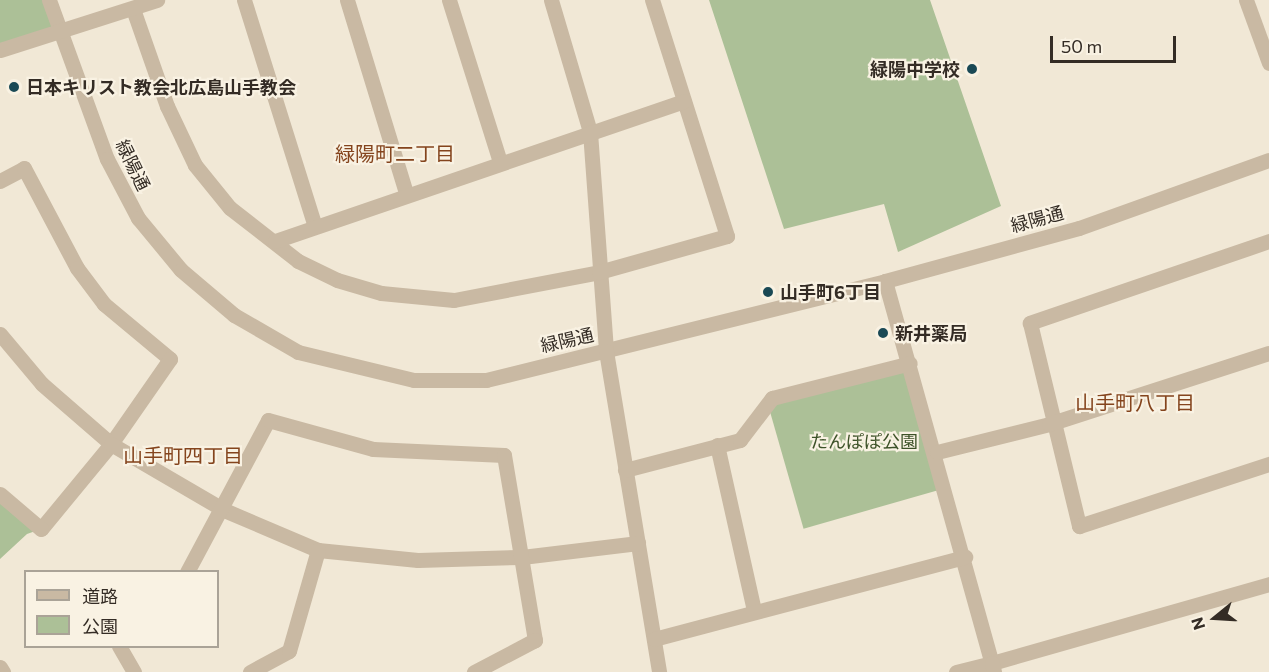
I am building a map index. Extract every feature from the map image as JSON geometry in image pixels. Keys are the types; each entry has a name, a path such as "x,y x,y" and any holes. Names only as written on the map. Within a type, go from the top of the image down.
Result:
{"street":[{"name":"緑陽通","path":"49,0 85,106 138,218 181,270 264,335 345,367 414,380 486,380 885,281 1078,228 1269,160"},
{"path":"0,50 157,0"},
{"path":"244,0 315,226"},
{"path":"347,0 406,193"},
{"path":"449,0 500,162"},
{"path":"551,0 590,132 606,351 659,672"},
{"path":"133,9 167,106 195,165 230,207 298,261 337,280 423,298 483,296 599,272 727,236 652,0"},
{"path":"1246,0 1269,63"},
{"path":"275,241 406,193 684,101"},
{"path":"0,181 24,168 76,268 104,304 170,359 111,444 41,529 0,494"},
{"path":"1269,241 1030,323 1079,526 1269,464"},
{"path":"885,281 937,452 993,668"},
{"path":"0,334 42,384 111,444 217,506 318,550 418,560 522,557 638,543"},
{"path":"937,452 1054,422 1269,353"},
{"path":"625,470 740,440 772,398 910,363"},
{"path":"188,570 217,506 268,420 374,449 504,456 536,640 474,672"},
{"path":"717,445 754,610"},
{"path":"250,672 289,651 318,550"},
{"path":"654,639 754,610 965,557"},
{"path":"956,672 993,668 1269,584"},
{"path":"120,648 134,672"},
{"path":"0,667 3,672"}],"green space":[{"path":"0,0 49,0 60,30 0,50"},
{"path":"709,0 930,0 1001,206 898,252 884,204 784,229"},
{"name":"たんぽぽ公園","path":"910,363 946,488 804,529 768,404"},
{"path":"0,494 41,529 27,534 0,559"}],"place":[{"name":"緑陽中学校","path":"972,69"},
{"name":"日本キリスト教会北広島山手教会","path":"14,87"},
{"name":"山手町6丁目","path":"768,292"},
{"name":"新井薬局","path":"883,333"}],"district":[{"name":"緑陽町二丁目","path":"395,153"},
{"name":"山手町八丁目","path":"1135,402"},
{"name":"山手町四丁目","path":"183,455"}]}
